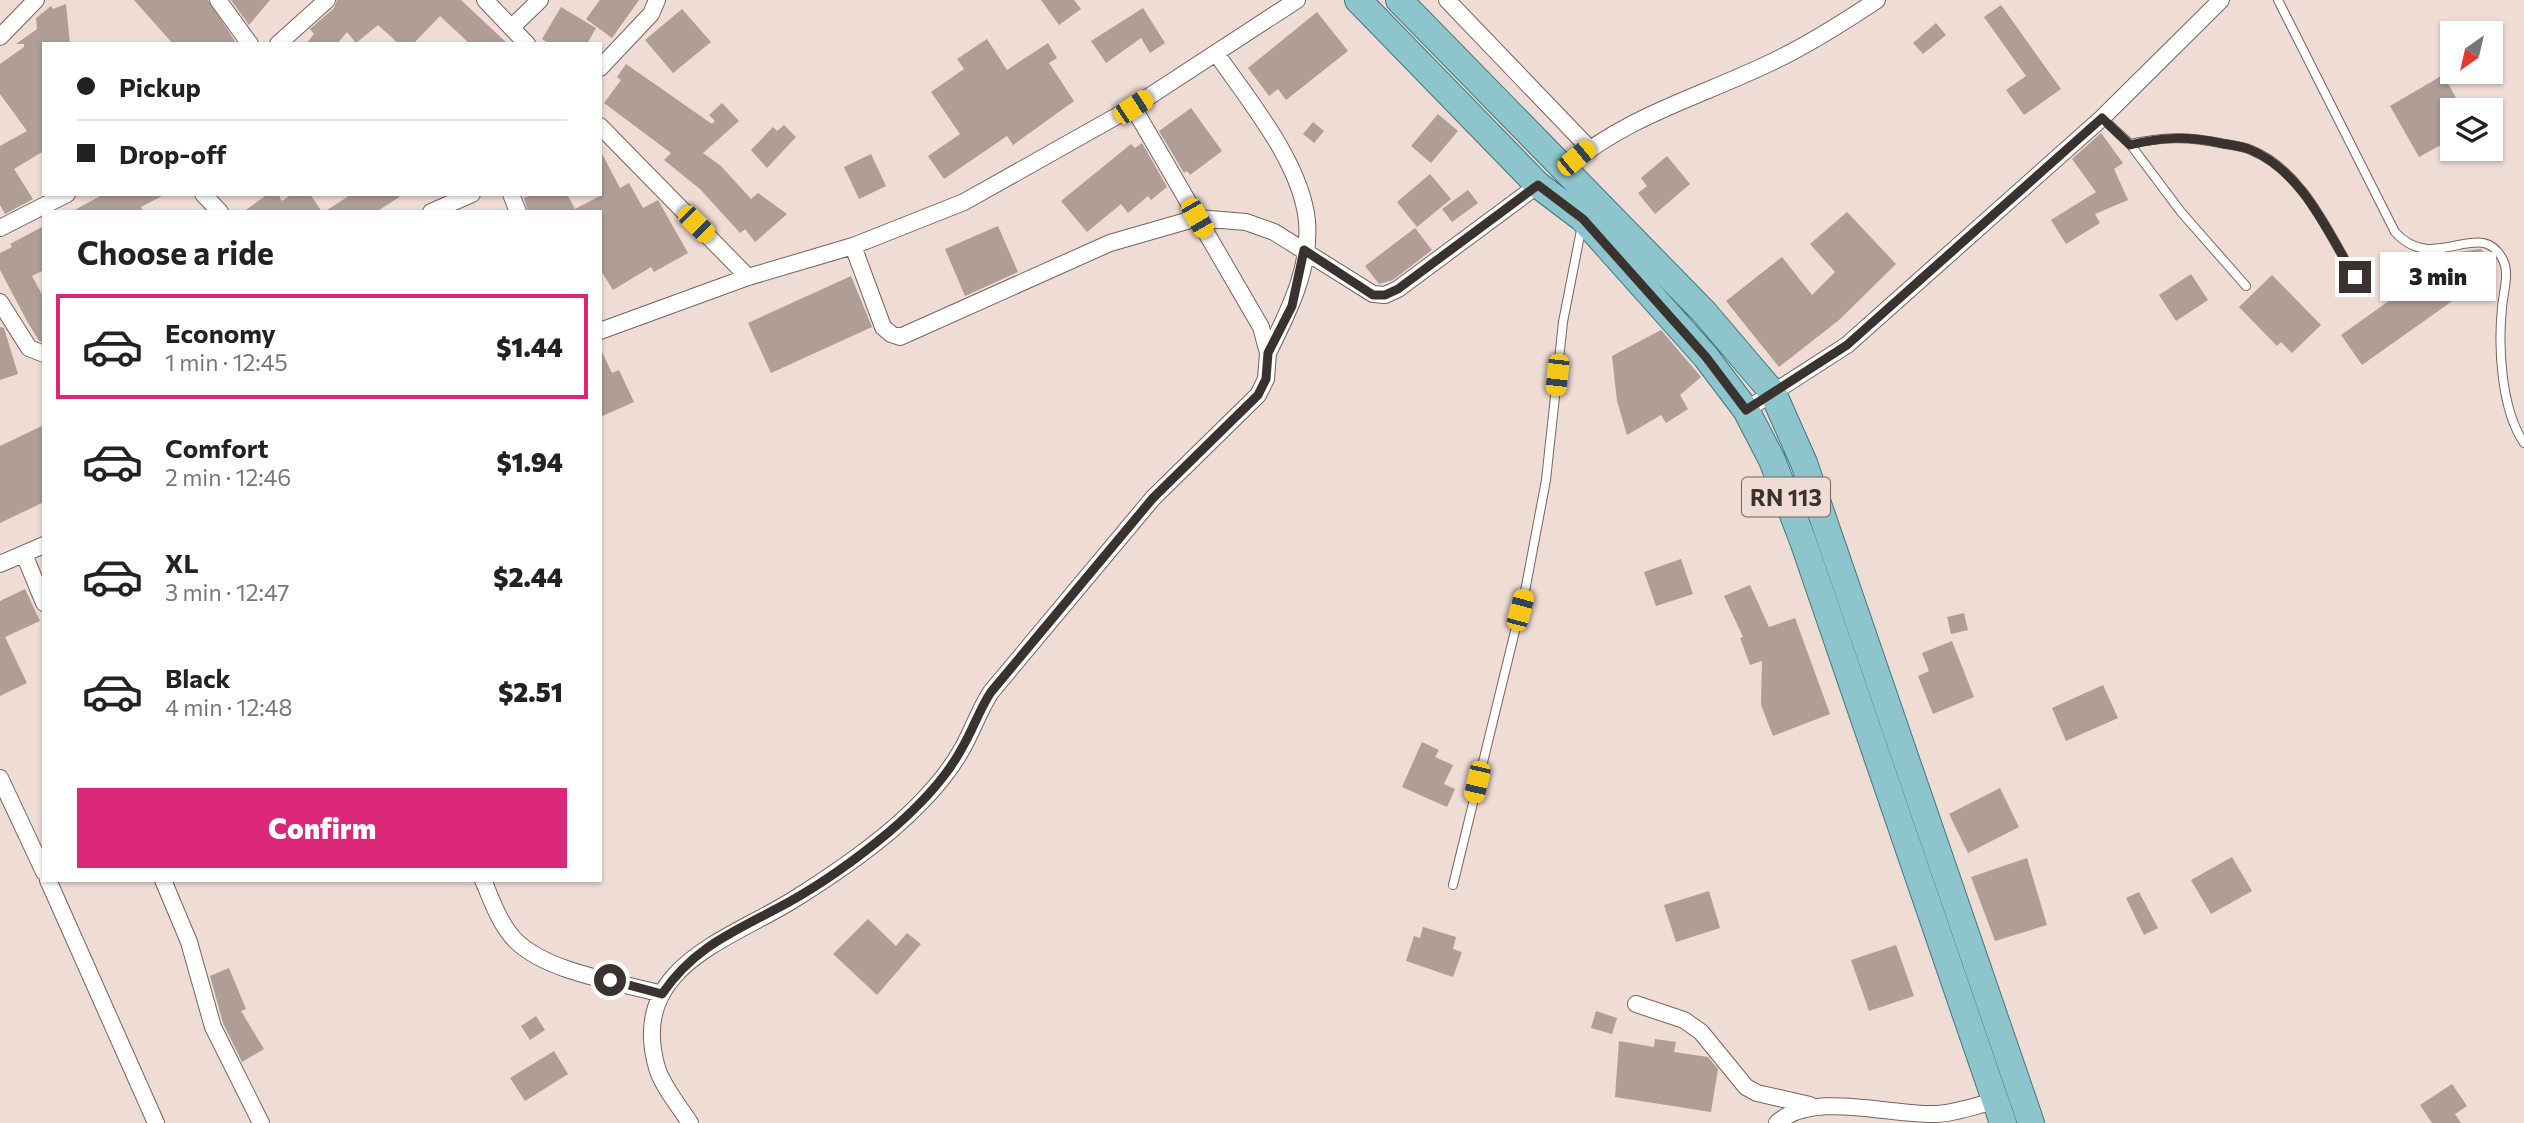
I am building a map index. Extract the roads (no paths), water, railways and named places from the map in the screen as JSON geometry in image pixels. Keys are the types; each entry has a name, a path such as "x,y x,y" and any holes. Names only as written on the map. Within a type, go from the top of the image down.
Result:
{"main road":[{"name":"RN 113","path":"1358,0 1538,185 1583,219 1706,357 1746,410 1772,460 1803,541 2000,1112"},
{"name":"RN 113","path":"1399,0 1704,312 1773,393 1804,463 2031,1123"}],"street":[{"path":"0,37 36,0"},
{"path":"218,0 249,42"},
{"path":"280,42 327,0"},
{"path":"485,0 525,42"},
{"path":"512,27 540,0"},
{"path":"602,66 650,14 657,0"},
{"path":"602,330 748,277 853,246 964,202 1133,107 1297,0"},
{"path":"1447,0 1589,148"},
{"path":"1564,169 1589,148 1687,96 1774,61 1819,37 1877,0"},
{"path":"1746,410 1847,345 2102,118 2221,0"},
{"path":"1216,53 1276,140 1300,193 1307,222 1292,306 1268,353"},
{"path":"690,1123 658,1071 652,1045 653,1019 662,994 679,970 697,953 791,901 888,833 914,808 963,748 979,710 991,692 1153,498 1258,395 1266,379 1268,353 1261,327 1133,107"},
{"path":"603,133 748,277"},
{"path":"853,246 883,327 900,337 1110,243 1197,218 1246,222 1274,232 1373,295 1385,295 1398,289 1538,185"},
{"path":"0,229 63,196"},
{"path":"205,196 217,210"},
{"path":"436,210 467,196"},
{"path":"0,302 29,348 42,353"},
{"path":"0,564 42,546"},
{"path":"24,554 42,598"},
{"path":"0,778 42,868"},
{"path":"49,882 156,1123"},
{"path":"164,882 189,942 213,1027 261,1123"},
{"path":"484,882 502,923 516,941 538,957 662,994"},
{"path":"1636,1004 1684,1020 1701,1032 1712,1041 1730,1069 1757,1093 1813,1105 1940,1114 2000,1112"},
{"path":"1777,1123 1787,1114 1813,1105"}],"lane":[{"path":"2278,0 2395,232 2404,243 2418,250 2429,251 2477,241 2491,247 2503,259 2506,274 2500,337 2503,376 2514,421 2524,443"},
{"path":"2102,118 2130,145 2182,212 2246,286"},
{"path":"2130,145 2165,136 2198,138 2251,150 2281,167 2303,192 2355,277"},
{"path":"1453,885 1526,586 1546,480 1563,322 1583,219"}]}
